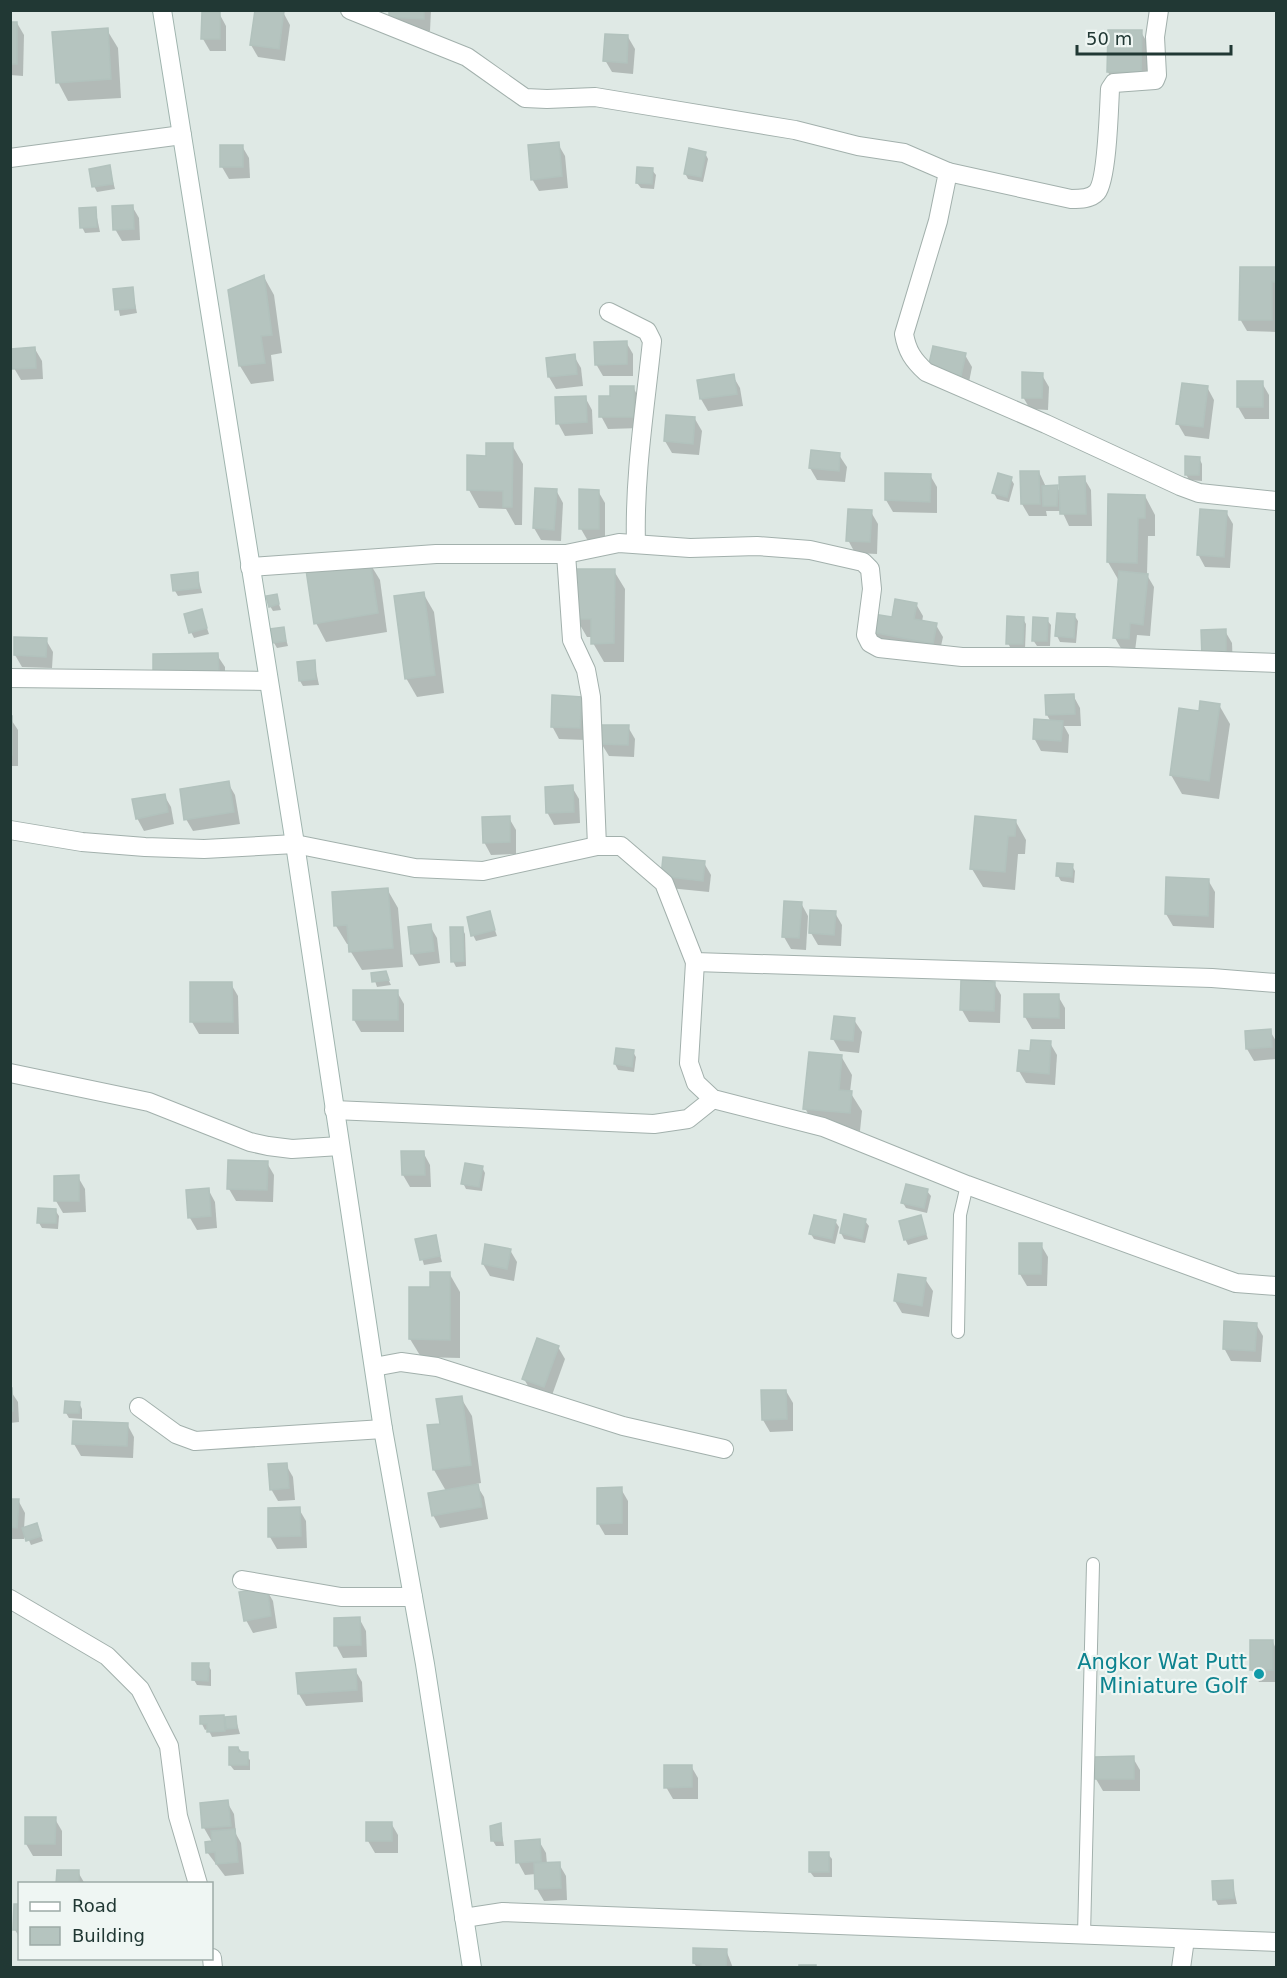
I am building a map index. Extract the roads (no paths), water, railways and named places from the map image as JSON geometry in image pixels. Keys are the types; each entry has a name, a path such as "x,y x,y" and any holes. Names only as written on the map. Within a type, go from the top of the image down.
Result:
{"street":[{"path":"162,10 295,844 383,1429 413,1597 472,1968"},
{"path":"350,10 467,57 525,98 595,97 795,130 858,146 904,153 948,172 1071,199 1084,199 1096,194 1101,186 1110,89 1114,83 1155,80 1157,75 1155,37 1159,10"},
{"path":"10,158 182,135"},
{"path":"948,172 938,220 904,334 906,349 915,362 926,372 1180,486 1199,493 1276,501"},
{"path":"609,312 647,331 652,341 645,415 637,465 636,544"},
{"path":"250,567 436,554 566,554 619,543 690,548 757,546 810,550 863,562 872,577 866,635 870,643 892,650 962,657 1107,657 1276,663"},
{"path":"566,554 572,640 586,670 591,697 597,846"},
{"path":"10,678 268,681"},
{"path":"10,831 82,842 145,847 204,849 295,844 415,868 483,871 597,846 621,846 664,883 695,962 689,1063 696,1083 713,1099 823,1126 967,1185 1236,1283 1276,1286"},
{"path":"695,962 1276,982"},
{"path":"10,1073 149,1102 268,1146 292,1149 340,1146"},
{"path":"334,1110 654,1124 688,1119 713,1099"},
{"path":"374,1367 401,1362 437,1367 622,1426 724,1449"},
{"path":"139,1407 176,1434 195,1441 383,1429"},
{"path":"242,1580 341,1597 413,1597"},
{"path":"10,1599 107,1656 140,1689 169,1746 178,1816 197,1882"},
{"path":"464,1918 502,1912 1276,1942"},
{"path":"1181,1968 1185,1939"}],"lane":[{"path":"958,1332 960,1215 967,1185"},
{"path":"1084,1935 1093,1564"}],"place":[{"name":"Angkor Wat Putt Miniature Golf","path":"1259,1674"}]}
